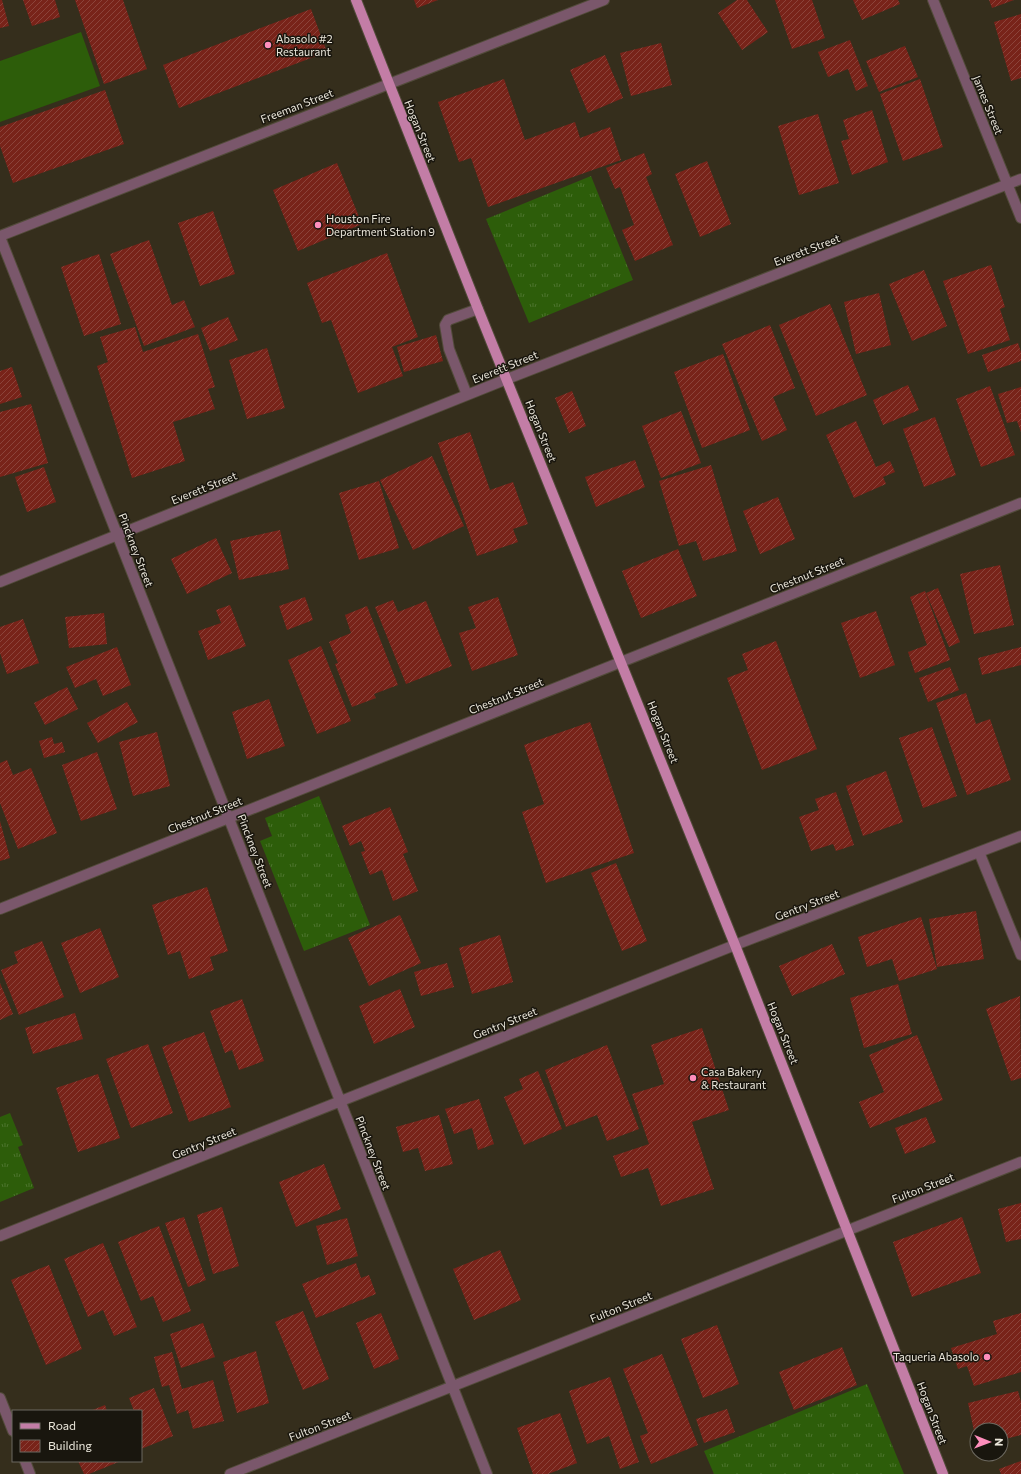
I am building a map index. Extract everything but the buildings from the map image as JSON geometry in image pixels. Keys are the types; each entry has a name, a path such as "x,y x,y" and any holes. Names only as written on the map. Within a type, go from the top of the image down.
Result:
{"main road":[{"name":"Hogan Street","path":"356,0 478,309 622,661 943,1474"}],"street":[{"name":"Freeman Street","path":"0,237 388,83 604,0"},
{"name":"James Street","path":"933,0 1021,218"},
{"name":"Everett Street","path":"0,582 507,379 1021,179"},
{"name":"Pinckney Street","path":"0,237 487,1474"},
{"path":"467,395 448,349 445,325 448,320 478,309"},
{"name":"Chestnut Street","path":"0,909 586,678 622,661 1021,503"},
{"name":"Gentry Street","path":"0,1236 735,945 1021,836"},
{"path":"979,852 1021,955"},
{"name":"Fulton Street","path":"230,1474 1021,1162"},
{"path":"0,1398 12,1428"},
{"path":"25,1462 30,1474"}],"green space":[{"path":"81,32 100,86 0,122 0,61"},
{"path":"591,176 633,280 529,323 486,219"},
{"path":"319,796 370,925 304,951 260,841 272,836 265,818"},
{"path":"10,1113 23,1145 18,1147 34,1188 0,1202 0,1117"},
{"path":"867,1384 904,1474 714,1474 704,1451"}],"place":[{"name":"Abasolo #2 Restaurant","path":"268,45"},
{"name":"Houston Fire Department Station 9","path":"318,225"},
{"name":"Casa Bakery & Restaurant","path":"693,1078"},
{"name":"Taqueria Abasolo","path":"987,1357"}]}
